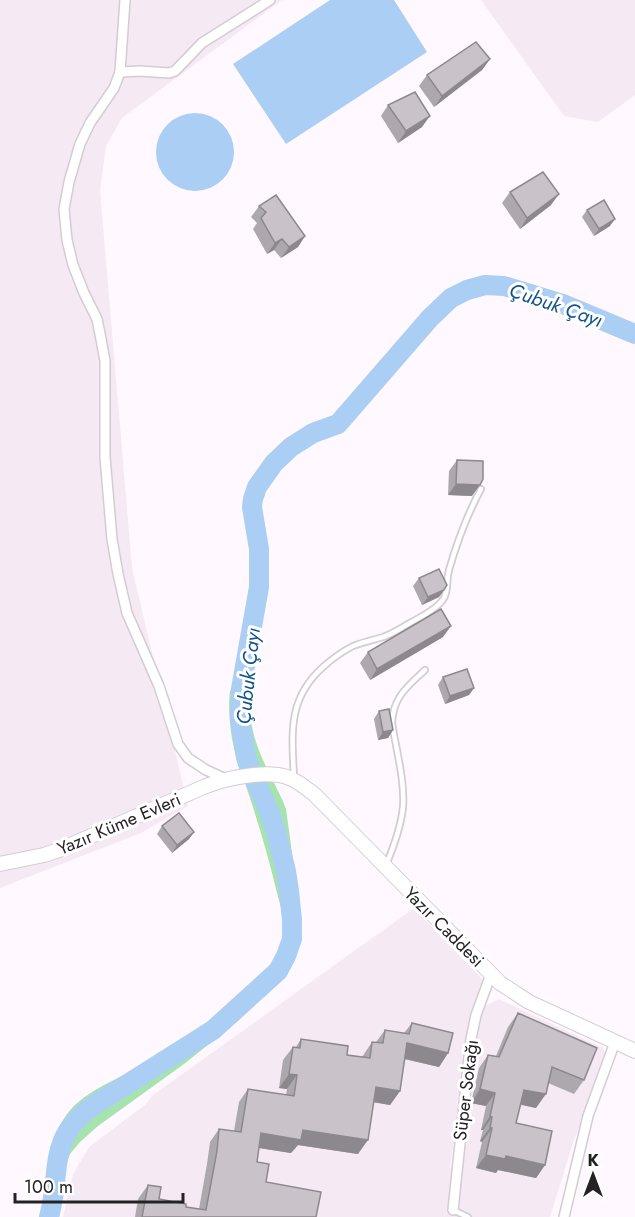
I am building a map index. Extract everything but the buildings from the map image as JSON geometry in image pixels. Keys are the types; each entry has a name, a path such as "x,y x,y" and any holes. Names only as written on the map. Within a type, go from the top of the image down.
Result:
{"street":[{"path":"125,0 120,72 114,88 90,123 80,144 64,209 67,240 73,265 98,320 105,361 105,457 110,515 118,574 127,613 159,686 178,744 188,758 206,770 231,778"},
{"path":"120,72 169,73 175,71 202,43 270,0"},
{"name":"Yazır Küme Evleri","path":"0,864 59,850 206,786 231,778 274,775"},
{"name":"Yazır Caddesi","path":"274,775 294,780 315,795 500,983 529,1002 635,1051"},
{"name":"Süper Sokağı","path":"453,1210 471,1039 476,1015 491,974"},
{"path":"564,1217 588,1116 615,1042"}],"lane":[{"path":"294,780 292,737 294,718 308,682 343,651 392,633 442,602 447,592 448,574 467,518 481,489"},
{"path":"385,867 398,834 403,805 392,714 397,698 425,670"},
{"path":"453,1210 468,1217"}],"shaded area":[{"path":"0,0 282,0 122,118 106,146 100,190 132,568 188,806 141,833 0,888"},
{"path":"481,0 635,0 635,95 598,122 564,116"},
{"path":"414,908 483,980 471,1018 450,1168 459,1170 475,1048 483,1007 499,999 603,1048 607,1060 573,1143 550,1217 63,1217 73,1174 89,1147 145,1105 153,1095"}],"green space":[{"path":"230,690 251,697 252,729 255,739 286,809 300,911 301,935 293,962 277,984 239,1020 80,1142 70,1154 66,1165 56,1217 40,1217 47,1202 53,1141 71,1109 93,1091 142,1066 208,1024 269,971 282,953 285,936 283,917 264,842 235,751 230,721"}],"water":[{"path":"330,0 394,0 427,52 286,144 233,64"},
{"path":"195,113 210,116 227,130 234,152 231,167 217,184 195,191 180,188 163,174 156,152 159,137 173,120"}],"waterway":[{"name":"Çubuk Çayı","path":"49,1217 61,1145 67,1132 77,1120 91,1107 213,1030 278,971 292,939 286,871 269,811 246,757 240,719 241,689 259,587 259,549 252,507 257,487 274,463 291,447 313,433 338,424 430,318 451,298 467,290 485,285 504,286 563,304 635,334"}]}
